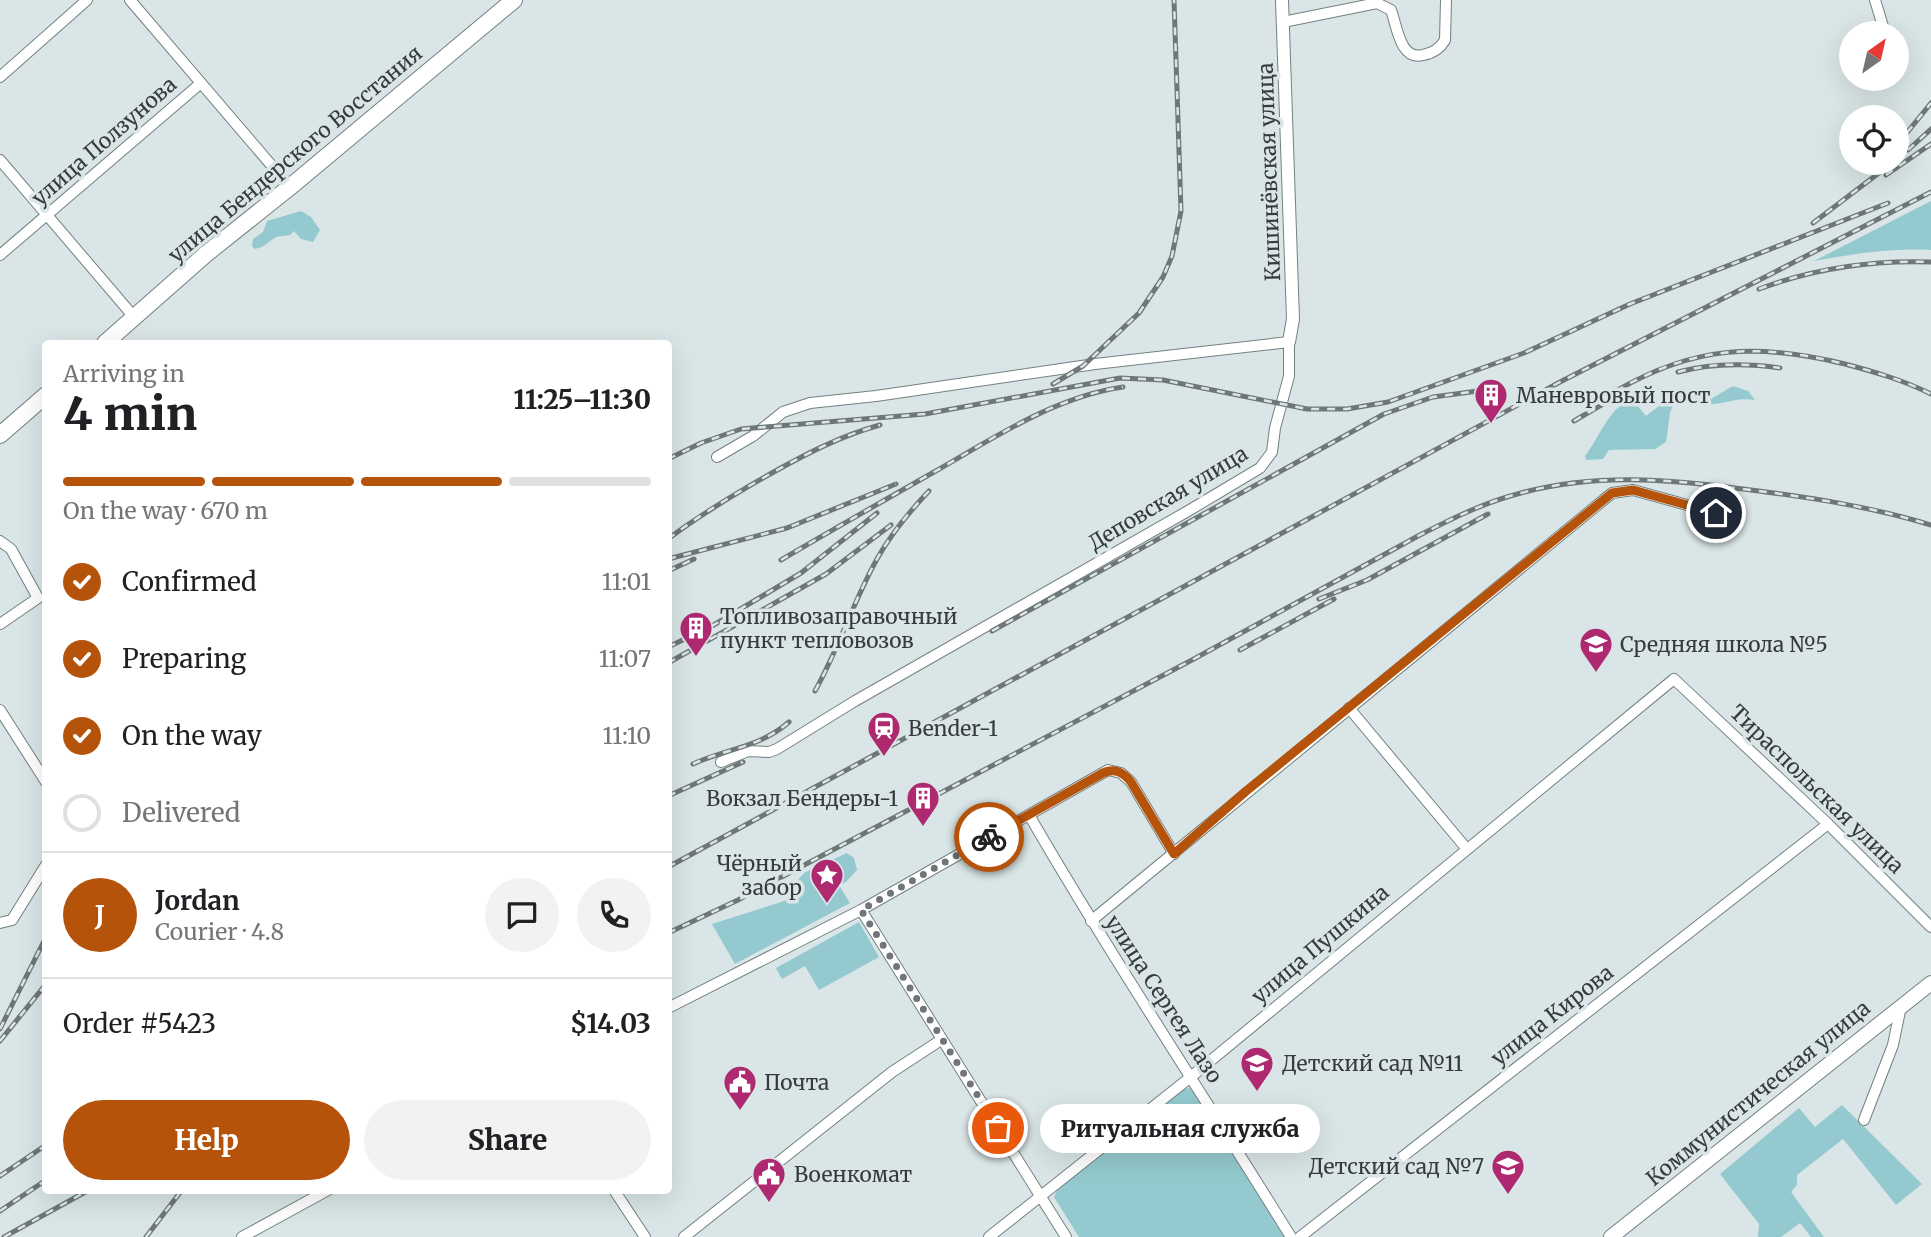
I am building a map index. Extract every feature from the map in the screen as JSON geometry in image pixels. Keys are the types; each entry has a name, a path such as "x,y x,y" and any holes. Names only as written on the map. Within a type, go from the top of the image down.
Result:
{"main road":[{"name":"улица Бендерского Восстания","path":"108,340 206,254 514,0"},
{"path":"0,435 42,398"},
{"name":"Коммунистическая улица","path":"1611,1237 1931,983"}],"street":[{"path":"0,77 87,0"},
{"path":"130,0 290,187"},
{"name":"Кишинёвская улица","path":"1282,0 1293,319 1289,341"},
{"path":"1283,22 1377,3 1391,10 1406,52 1412,56 1420,56 1434,52 1445,40 1446,0"},
{"path":"1875,0 1881,21"},
{"name":"улица Ползунова","path":"0,255 201,83"},
{"path":"0,160 134,317"},
{"path":"717,457 753,436 783,412 810,403 1289,341"},
{"name":"Деповская улица","path":"721,762 748,751 769,752 777,749 855,701 1260,468 1272,452 1289,376 1289,341"},
{"path":"1090,921 1612,493 1633,490 1716,513"},
{"path":"0,541 11,549 38,598 0,624"},
{"name":"Тираспольская улица","path":"1674,679 1828,824 1931,927"},
{"name":"улица Пушкина","path":"989,1237 1192,1076 1674,679"},
{"path":"1349,708 1466,848"},
{"path":"0,710 42,776"},
{"path":"672,1006 861,910 1103,773 1114,770 1126,776 1174,854"},
{"name":"улица Сергея Лазо","path":"1029,815 1090,921 1192,1076 1291,1237"},
{"name":"улица Кирова","path":"1300,1237 1828,824"},
{"path":"0,923 12,920 42,871"},
{"path":"861,910 1066,1237"},
{"path":"1864,1120 1893,1045 1901,1006"},
{"path":"684,1237 892,1072 941,1040"},
{"path":"242,1237 321,1194"},
{"path":"617,1194 645,1237"}],"shaded area":[{"path":"1931,201 1931,250 1887,251 1814,261"},
{"path":"301,211 311,217 320,230 313,242 301,239 294,231 290,235 276,237 262,247 255,249 252,246 253,239 263,232 267,221"},
{"path":"1733,386 1748,391 1755,400 1742,399 1710,404 1675,400 1670,413 1666,442 1655,449 1609,450 1603,459 1586,460 1585,456 1606,423 1625,403 1633,400 1646,416 1672,396 1714,397"},
{"path":"847,853 854,858 857,870 846,882 839,885 850,903 735,964 712,924 803,895 798,880 804,873"},
{"path":"859,922 879,957 819,990 805,966 782,979 776,968"},
{"path":"1183,1089 1194,1090 1286,1237 1079,1237 1054,1197 1059,1186"},
{"path":"1842,1105 1922,1184 1896,1205 1843,1139 1797,1175 1797,1185 1791,1192 1824,1237 1811,1237 1800,1223 1781,1237 1758,1237 1759,1224 1720,1174 1799,1108 1815,1127"}],"railway":[{"path":"1053,384 1083,366 1139,313 1163,277 1172,256 1181,211 1174,0"},
{"path":"1909,130 1931,103"},
{"path":"1909,149 1931,129"},
{"path":"1909,159 1931,144"},
{"path":"1813,223 1876,175"},
{"path":"672,865 1560,382 1931,192"},
{"path":"672,457 701,443 741,429 925,414 1120,378 1163,380 1307,409 1347,409 1388,402 1524,353 1630,304 1888,203"},
{"path":"1759,289 1844,267 1887,262 1931,262"},
{"path":"1616,391 1673,364 1728,352 1755,351 1813,357 1845,364 1889,377 1931,394"},
{"path":"1678,372 1729,365 1780,368"},
{"path":"781,560 1025,421 1073,400 1123,387"},
{"path":"992,631 1384,414 1433,397 1478,391"},
{"path":"1574,421 1625,391"},
{"path":"672,536 718,505 783,467 837,440 880,425"},
{"path":"672,931 738,900 1192,660 1418,536 1494,501 1576,483 1604,480 1659,481 1715,485 1814,499 1884,512 1931,525"},
{"path":"672,558 787,528 896,484"},
{"path":"815,691 877,559 888,541 929,491"},
{"path":"672,645 712,626 801,573 877,513"},
{"path":"1319,599 1367,580 1488,514"},
{"path":"672,661 826,574 891,525"},
{"path":"672,569 694,559"},
{"path":"1240,650 1334,599"},
{"path":"693,764 766,737 789,722"},
{"path":"672,794 743,762"},
{"path":"0,1029 42,945"},
{"path":"0,1041 42,989"},
{"path":"0,1176 42,1148"},
{"path":"0,1211 42,1183"},
{"path":"4,1237 82,1194"},
{"path":"146,1237 179,1194"}],"way so far":[{"path":"989,837 861,910 998,1128"}],"place":[{"name":"Маневровый пост","path":"1491,425"},
{"name":"Топливозаправочный пункт тепловозов","path":"696,658"},
{"name":"Средняя школа №5","path":"1596,674"},
{"name":"Bender-1","path":"884,758"},
{"name":"Вокзал Бендеры-1","path":"923,828"},
{"name":"Чёрный забор","path":"827,905"},
{"name":"Детский сад №11","path":"1257,1093"},
{"name":"Почта","path":"740,1112"},
{"name":"Ритуальная служба","path":"998,1128"},
{"name":"Детский сад №7","path":"1508,1196"},
{"name":"Военкомат","path":"769,1204"}],"route":[{"path":"989,837 1103,773 1114,770 1131,782 1174,854 1245,792 1612,493 1633,490 1716,513"}]}
